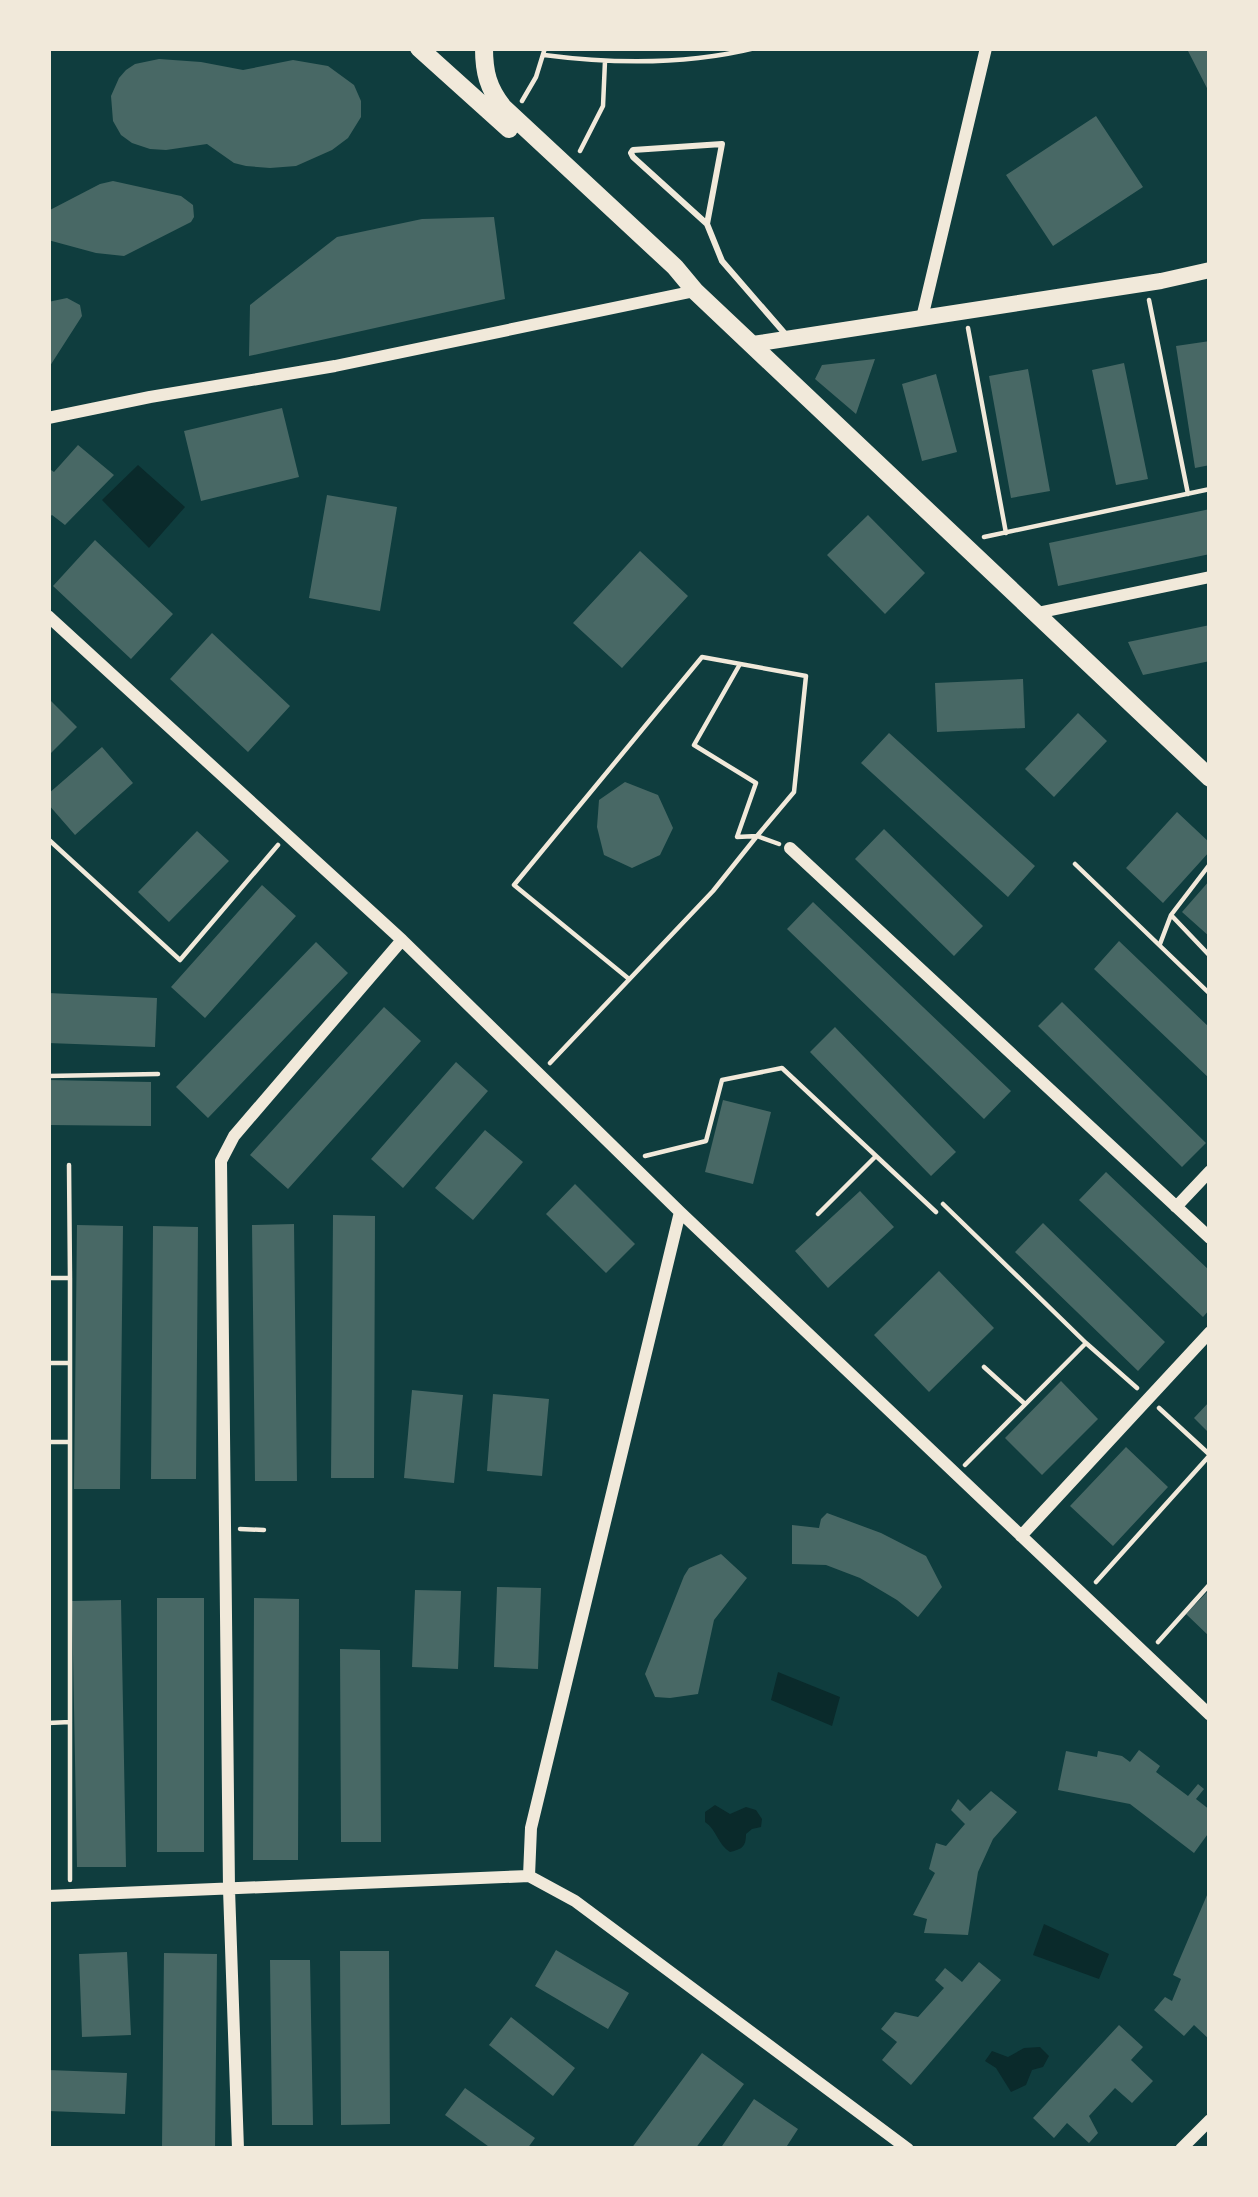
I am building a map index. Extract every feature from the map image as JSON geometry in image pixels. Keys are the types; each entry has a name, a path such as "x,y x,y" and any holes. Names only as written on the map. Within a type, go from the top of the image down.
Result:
{"main road":[{"path":"419,48 753,344 1210,778"},
{"path":"484,48 490,89 513,117 675,267 694,291"}],"street":[{"path":"922,317 986,48"},
{"path":"753,344 1210,270"},
{"path":"48,418 334,366 694,291"},
{"path":"1037,614 1210,577"},
{"path":"48,616 402,940 680,1212 1210,1715"},
{"path":"790,848 1210,1238"},
{"path":"238,2149 229,1889 221,1161 234,1136 402,940"},
{"path":"1176,1207 1210,1171"},
{"path":"530,1876 531,1828 680,1212"},
{"path":"1021,1536 1210,1332"},
{"path":"48,1896 530,1876 575,1901 908,2149"},
{"path":"1181,2149 1210,2120"}],"lane":[{"path":"706,224 722,144 633,150 632,155 706,224 722,261 789,339"}],"path":[{"path":"513,117 536,77 544,51 605,61 684,60 754,48"},
{"path":"570,170 602,111 605,61"},
{"path":"1145,283 1188,494"},
{"path":"964,311 1006,533"},
{"path":"961,542 1210,489"},
{"path":"539,1074 713,891 794,792 806,676 702,656 514,886 629,979"},
{"path":"740,664 694,745 756,783 737,837 757,836 790,848"},
{"path":"48,839 180,960 287,835"},
{"path":"1075,864 1210,994"},
{"path":"1159,945 1171,916 1210,864"},
{"path":"1171,916 1210,956"},
{"path":"627,1161 706,1141 722,1080 782,1068 935,1212"},
{"path":"48,1076 158,1074"},
{"path":"818,1214 876,1156"},
{"path":"69,1165 70,1895"},
{"path":"944,1204 1086,1343 1210,1455 1084,1596"},
{"path":"48,1278 70,1278"},
{"path":"956,1474 1086,1343"},
{"path":"48,1363 70,1363"},
{"path":"984,1367 1025,1404"},
{"path":"48,1442 70,1442"},
{"path":"1147,1655 1210,1584"},
{"path":"48,1723 70,1722"}],"water":[{"path":"138,465 185,507 149,548 102,500"},
{"path":"778,1672 840,1697 832,1726 771,1700"},
{"path":"715,1805 730,1814 746,1807 756,1810 761,1827 752,1829 742,1847 730,1852 705,1822 705,1812"},
{"path":"1044,1924 1109,1954 1099,1979 1033,1955"},
{"path":"1040,2047 1049,2056 1043,2067 1032,2070 1026,2085 1011,2092 996,2068 985,2061 992,2051 1008,2057 1024,2048"}],"building":[{"path":"1210,48 1210,94 1188,51"},
{"path":"159,59 243,70 293,60 328,66 354,85 361,117 348,138 296,166 246,166 207,144 150,149 121,135 113,121 111,96 126,70"},
{"path":"1096,116 1143,187 1053,246 1006,175"},
{"path":"113,181 181,196 193,205 194,217 124,256 48,240 48,211"},
{"path":"494,217 505,299 249,356 250,305 337,237 422,219"},
{"path":"67,298 80,305 82,316 48,369 48,302"},
{"path":"1210,341 1210,465 1195,468 1176,346"},
{"path":"875,359 856,414 815,379 822,365"},
{"path":"1124,363 1148,479 1116,485 1092,370"},
{"path":"1028,369 1050,491 1011,498 989,376"},
{"path":"936,374 957,452 922,461 902,384"},
{"path":"282,408 299,477 201,501 184,431"},
{"path":"78,445 114,475 65,525 52,515 48,518 48,468 54,472"},
{"path":"327,495 397,507 380,611 309,598"},
{"path":"1210,509 1210,554 1058,586 1049,543"},
{"path":"868,515 925,573 885,614 827,555"},
{"path":"95,540 173,614 131,659 53,586"},
{"path":"640,551 688,596 622,668 573,623"},
{"path":"1210,625 1210,661 1143,675 1128,642"},
{"path":"212,633 290,706 248,752 170,679"},
{"path":"1023,679 1025,728 937,732 935,683"},
{"path":"48,698 77,727 48,756"},
{"path":"1078,713 1107,741 1054,797 1025,769"},
{"path":"889,733 1035,866 1008,897 861,763"},
{"path":"102,747 133,783 75,835 48,804 48,794"},
{"path":"625,782 658,795 673,828 660,855 632,868 604,855 597,827 599,800"},
{"path":"1177,812 1210,843 1210,851 1163,903 1126,868"},
{"path":"884,829 983,926 954,956 855,859"},
{"path":"197,831 229,861 169,922 138,892"},
{"path":"1210,880 1210,937 1182,912"},
{"path":"262,885 296,916 205,1018 171,987"},
{"path":"813,902 1011,1091 984,1119 787,929"},
{"path":"1119,941 1210,1028 1210,1079 1094,969"},
{"path":"316,942 348,973 208,1118 176,1087"},
{"path":"48,993 157,998 155,1047 48,1043"},
{"path":"1062,1002 1206,1143 1182,1167 1038,1026"},
{"path":"384,1007 421,1041 288,1189 250,1155"},
{"path":"835,1027 956,1152 931,1176 810,1052"},
{"path":"456,1062 488,1091 403,1188 371,1159"},
{"path":"48,1080 151,1082 151,1126 48,1125"},
{"path":"723,1100 771,1112 753,1184 705,1172"},
{"path":"485,1130 523,1162 473,1220 435,1188"},
{"path":"1106,1172 1210,1271 1210,1309 1203,1317 1079,1200"},
{"path":"575,1184 635,1244 606,1273 546,1214"},
{"path":"860,1191 894,1227 828,1288 795,1251"},
{"path":"333,1215 375,1216 374,1478 331,1478"},
{"path":"1043,1223 1165,1342 1138,1371 1015,1252"},
{"path":"294,1224 297,1481 255,1481 252,1225"},
{"path":"77,1225 123,1226 120,1489 74,1489"},
{"path":"153,1226 198,1227 196,1479 151,1479"},
{"path":"939,1271 994,1328 929,1392 874,1335"},
{"path":"1061,1381 1098,1419 1042,1475 1005,1438"},
{"path":"412,1390 463,1395 454,1483 404,1478"},
{"path":"493,1394 549,1399 542,1476 487,1471"},
{"path":"1210,1401 1210,1434 1194,1418"},
{"path":"1126,1447 1168,1487 1113,1546 1070,1506"},
{"path":"827,1513 926,1556 942,1587 918,1617 860,1578 826,1565 792,1564 792,1525 819,1528"},
{"path":"721,1554 747,1578 714,1620 698,1694 655,1697 645,1674 684,1576 689,1568"},
{"path":"497,1587 541,1588 538,1669 494,1667"},
{"path":"1210,1589 1210,1637 1186,1614"},
{"path":"415,1590 461,1591 458,1669 412,1667"},
{"path":"157,1598 204,1598 204,1852 157,1852"},
{"path":"254,1598 299,1599 298,1860 253,1860"},
{"path":"121,1600 126,1867 77,1867 72,1601"},
{"path":"340,1649 380,1650 381,1842 341,1842"},
{"path":"1139,1750 1160,1766 1156,1772 1188,1796 1198,1784 1204,1789 1196,1799 1210,1810 1210,1831 1194,1853 1130,1804 1058,1790 1066,1751 1097,1757 1098,1751 1130,1762"},
{"path":"991,1791 1017,1812 993,1839 978,1872 968,1935 924,1933 927,1919 913,1915 935,1873 929,1869 936,1843 946,1846 965,1824 951,1810 958,1799 970,1811"},
{"path":"1210,1888 1210,2040 1194,2025 1184,2036 1154,2010 1165,1997 1172,2001 1181,1979 1173,1975"},
{"path":"556,1950 629,1993 608,2029 535,1986"},
{"path":"340,1951 389,1951 390,2124 341,2125"},
{"path":"127,1952 131,2035 82,2037 79,1954"},
{"path":"164,1953 217,1954 215,2149 162,2149"},
{"path":"270,1960 310,1960 313,2125 272,2125"},
{"path":"979,1962 1001,1980 911,2085 882,2060 897,2042 881,2029 895,2012 918,2017 944,1988 935,1980 945,1968 962,1982"},
{"path":"511,2017 575,2068 553,2096 489,2045"},
{"path":"1119,2025 1143,2047 1131,2060 1153,2081 1132,2103 1115,2088 1089,2116 1098,2133 1089,2143 1067,2123 1054,2138 1033,2118"},
{"path":"702,2053 744,2084 695,2149 631,2149"},
{"path":"48,2070 127,2073 125,2114 48,2111"},
{"path":"465,2088 535,2138 527,2149 492,2149 445,2115"},
{"path":"754,2099 798,2129 785,2149 720,2149"}]}
